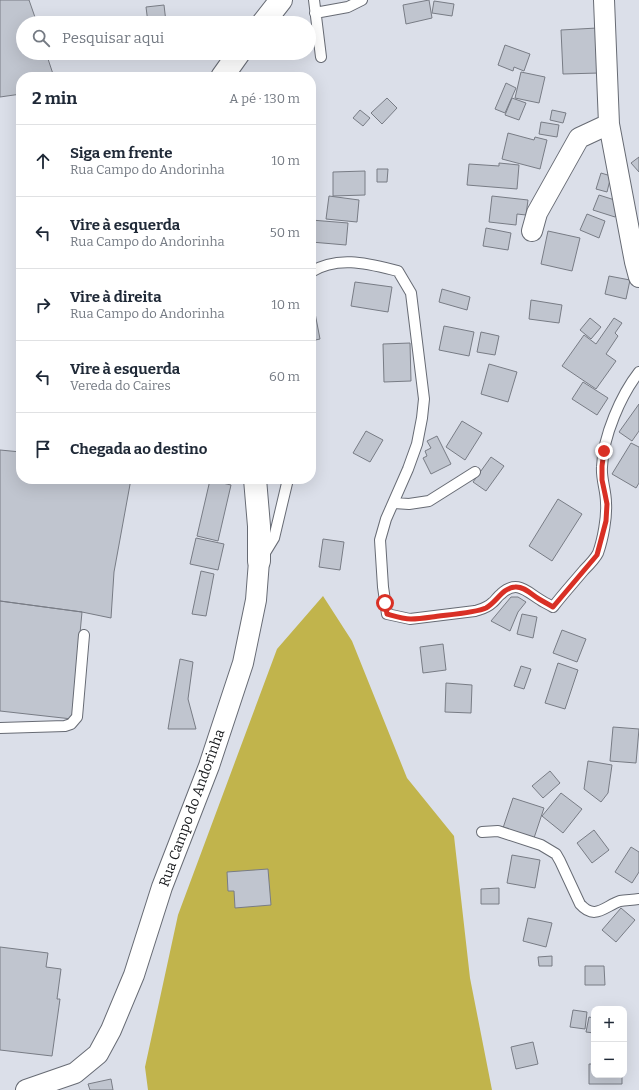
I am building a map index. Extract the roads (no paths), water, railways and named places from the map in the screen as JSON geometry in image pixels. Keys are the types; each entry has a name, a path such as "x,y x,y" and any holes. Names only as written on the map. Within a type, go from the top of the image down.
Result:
{"main road":[{"path":"269,16 281,0"},
{"path":"226,72 234,60"},
{"path":"255,484 259,526 259,561"}],"street":[{"path":"604,0 609,124 639,277"},
{"path":"532,231 537,213 579,138 609,124"},
{"name":"Rua Campo do Andorinha","path":"26,1090 74,1073 98,1054 110,1030 134,975 162,887 209,766 243,663 256,600 259,561"}],"lane":[{"path":"314,0 315,16"},
{"path":"315,13 348,7 362,0"},
{"path":"316,20 321,57"},
{"path":"316,270 328,265 348,262 370,264 398,271 411,293 424,399 417,444 394,503 386,519 380,540 383,587 387,614 410,620 475,611 485,608 508,589 517,587 527,590 540,600 553,607 597,555 606,521 607,504 602,480 604,451 611,424 621,400 639,372"},
{"path":"394,503 409,504 429,501 475,472"},
{"name":"Rua Campo do Andorinha","path":"259,561 274,538 287,484"},
{"path":"0,728 65,726 71,724 77,717 84,635"},
{"path":"482,832 498,832 542,845 556,854 580,904 584,909 594,912 603,910 620,901 639,899"}]}
